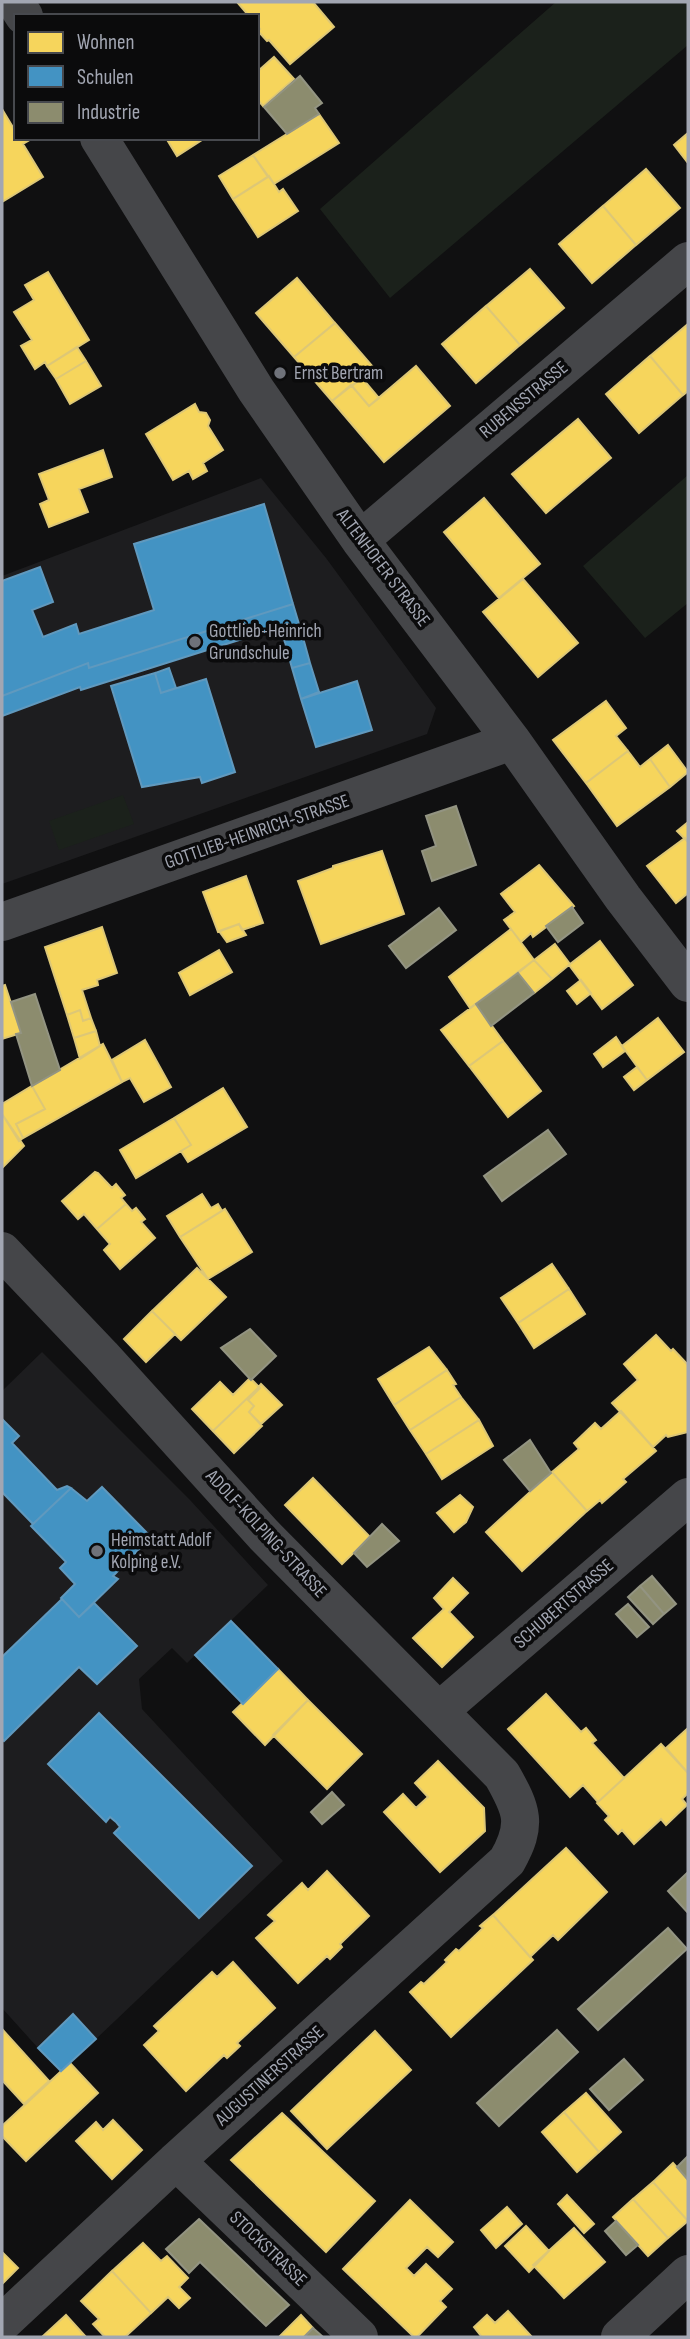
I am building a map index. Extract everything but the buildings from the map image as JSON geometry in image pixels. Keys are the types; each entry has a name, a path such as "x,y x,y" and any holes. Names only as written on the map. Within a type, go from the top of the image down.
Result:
{"street":[{"name":"ALTENHOFER STRASSE","path":"100,140 256,390 360,540 512,741 623,898 688,983"},
{"name":"RUBENSSTRASSE","path":"360,540 688,261"},
{"name":"GOTTLIEB-HEINRICH-STRASSE","path":"2,922 512,741"},
{"name":"ADOLF-KOLPING-STRASSE","path":"2,1251 111,1366 264,1535 502,1775 515,1797 521,1820"},
{"name":"SCHUBERTSTRASSE","path":"439,1711 688,1497"},
{"name":"AUGUSTINERSTRASSE","path":"2,2323 507,1861 518,1841 521,1820"},
{"name":"STOCKSTRASSE","path":"176,2161 359,2337"},
{"path":"620,2337 683,2290"}],"shaded area":[{"path":"556,2 688,2 688,45 390,298 320,209"},
{"path":"688,475 688,603 645,638 583,566"},
{"name":"Gottlieb-Heinrich Grundschule","path":"261,478 326,558 436,708 427,734 2,884 2,576"},
{"path":"123,795 134,824 59,850 49,821"},
{"path":"42,1352 190,1500 268,1585 187,1663 172,1648 139,1679 142,1709 283,1861 96,2039 73,2014 38,2048 2,2008 2,1391"}],"place":[{"name":"Ernst Bertram","path":"280,373"},
{"name":"Gottlieb-Heinrich Grundschule","path":"195,642"},
{"name":"Heimstatt Adolf Kolping e.V.","path":"97,1551"}]}
